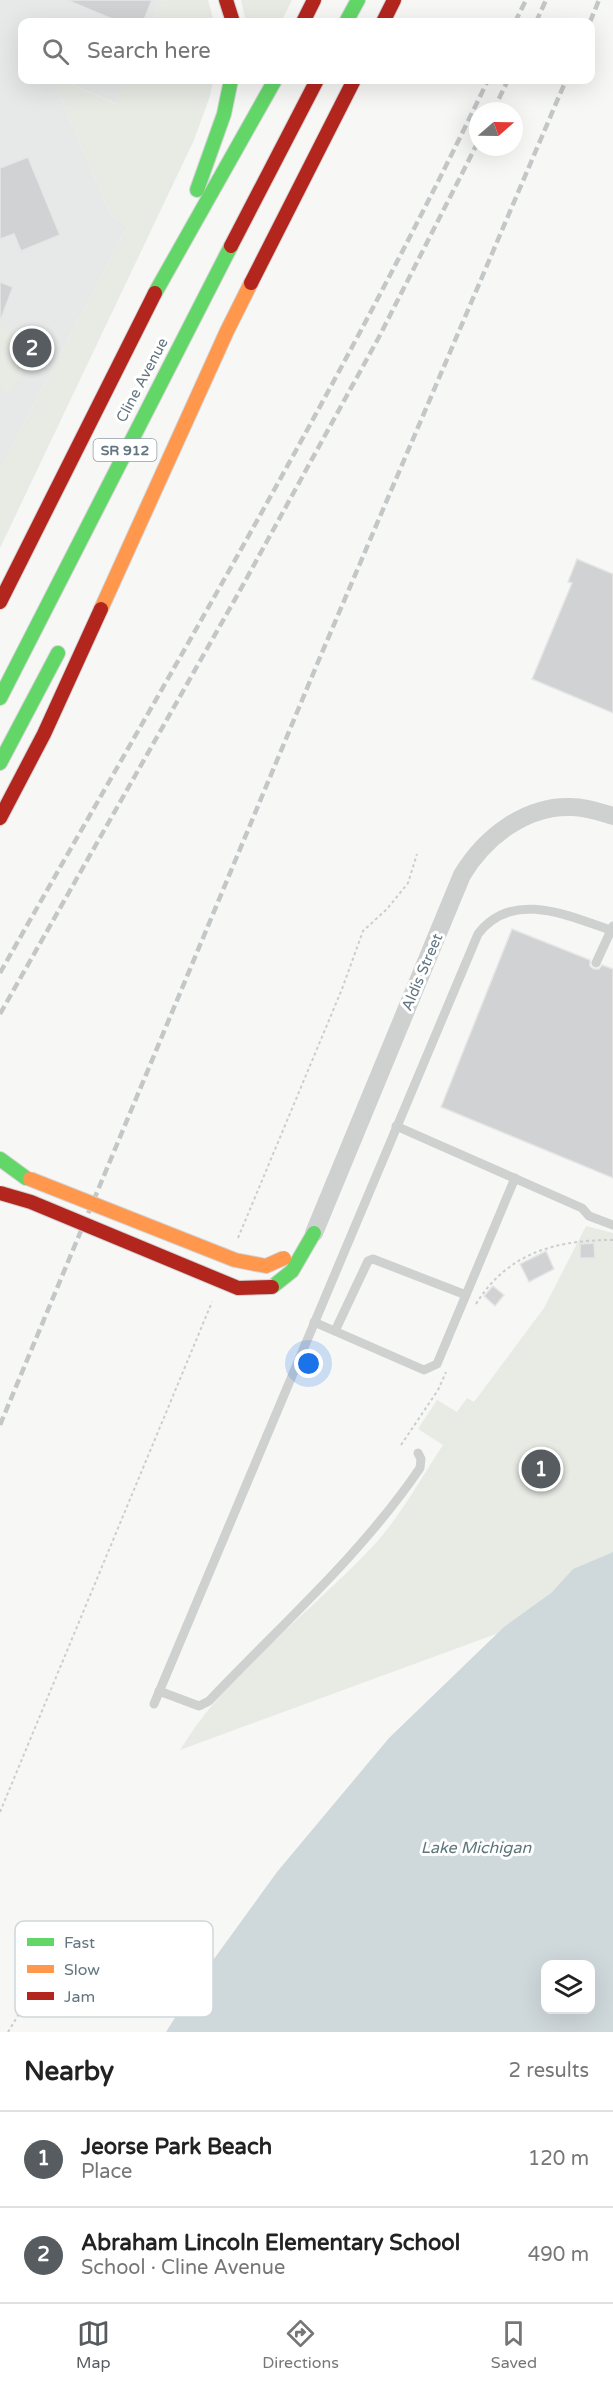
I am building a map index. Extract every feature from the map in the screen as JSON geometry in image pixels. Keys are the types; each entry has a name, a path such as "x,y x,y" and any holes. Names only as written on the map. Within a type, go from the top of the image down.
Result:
{"highway":[{"path":"226,0 232,18"},
{"path":"305,18 314,0"},
{"path":"348,18 358,0"},
{"path":"385,18 394,0"},
{"path":"172,262 224,114 230,84"},
{"name":"Cline Avenue","path":"0,602 67,465 172,262 273,84"},
{"name":"Cline Avenue","path":"0,698 137,426 315,84"},
{"path":"0,818 44,734 222,341 352,84"},
{"path":"174,389 253,204"},
{"path":"0,763 62,644"},
{"path":"0,1159 26,1178"},
{"path":"0,1167 235,1260 266,1266 284,1258 314,1233"},
{"path":"0,1193 31,1202 238,1288 272,1287 284,1281 297,1266 314,1233"}],"street":[{"name":"Aldis Street","path":"314,1233 462,875 472,858 484,845 511,824 540,812 571,807 613,816"}],"lane":[{"path":"154,1704 474,943 484,927 504,913 527,908 546,910 612,929 596,963"},
{"path":"396,1126 582,1208 589,1216 613,1225"},
{"path":"314,1322 424,1370 437,1364 515,1178"},
{"path":"335,1331 368,1261 373,1259 466,1295"},
{"path":"159,1691 199,1706 209,1701 378,1525 420,1468 421,1459 418,1453"}],"path":[{"path":"237,1240 342,989 363,930 387,909 408,883 417,854"},
{"path":"472,1310 500,1275 528,1255 570,1241 613,1240"},
{"path":"0,1812 215,1294"},
{"path":"401,1445 438,1390 447,1370"},
{"path":"8,2032 17,2017"}],"shaded area":[{"path":"0,0 161,0 153,18 18,18 18,84 55,84 111,216 127,227 0,469"},
{"path":"161,0 208,0 213,18 153,18"},
{"path":"241,0 292,0 283,18 245,18"},
{"path":"55,84 71,84 116,104 125,84 212,84 194,140 0,548 0,469 127,227 111,216"},
{"path":"71,84 125,84 117,104"},
{"path":"0,325 39,341 13,390 4,393 0,384"},
{"path":"586,1226 613,1233 613,1552 573,1569 551,1593 496,1634 180,1750 200,1721 246,1668 351,1569 384,1533 443,1445 418,1429 437,1400 457,1412 467,1398 474,1402 544,1308"}],"water":[{"name":"Lake Michigan","path":"613,1552 613,2032 166,2032 175,2017 213,2017 213,1960 277,1872 389,1738 504,1627 551,1593 573,1569"}],"building":[{"path":"67,0 152,0 145,18 110,18"},
{"path":"28,157 60,235 21,251 14,234 0,239 0,168"},
{"path":"0,282 13,287 1,319 0,319"},
{"path":"577,559 613,574 613,713 532,679 572,583 568,582"},
{"path":"512,929 590,960 590,966 594,969 599,969 602,965 613,969 613,1178 441,1107"},
{"path":"594,1243 595,1258 580,1258 580,1244"},
{"path":"546,1251 554,1269 529,1282 520,1264"},
{"path":"493,1286 504,1295 495,1306 484,1296"}],"railway":[{"path":"517,18 526,0"},
{"path":"538,18 546,0"},
{"path":"592,18 599,0"},
{"path":"0,973 252,531 373,307 486,84"},
{"path":"497,102 506,84"},
{"path":"0,1425 318,662 564,84"},
{"path":"0,1014 238,594 379,337 471,156"}],"traffic: fast":[{"path":"348,18 358,0"},
{"path":"197,190 224,114 230,84"},
{"path":"155,293 273,84"},
{"path":"0,698 231,246"},
{"path":"0,763 58,653"},
{"path":"0,1159 26,1178"},
{"path":"272,1287 292,1271 314,1233"}],"traffic: slow":[{"path":"101,609 251,283"},
{"path":"30,1179 235,1260 266,1266 284,1258"}],"traffic: jam":[{"path":"226,0 232,18"},
{"path":"305,18 314,0"},
{"path":"385,18 394,0"},
{"path":"231,246 315,84"},
{"path":"251,283 352,84"},
{"path":"0,602 155,293"},
{"path":"0,818 44,734 101,609"},
{"path":"0,1193 31,1202 238,1288 272,1287"}],"place":[{"name":"Abraham Lincoln Elementary School","path":"32,348"},
{"name":"Jeorse Park Beach","path":"541,1469"}]}
